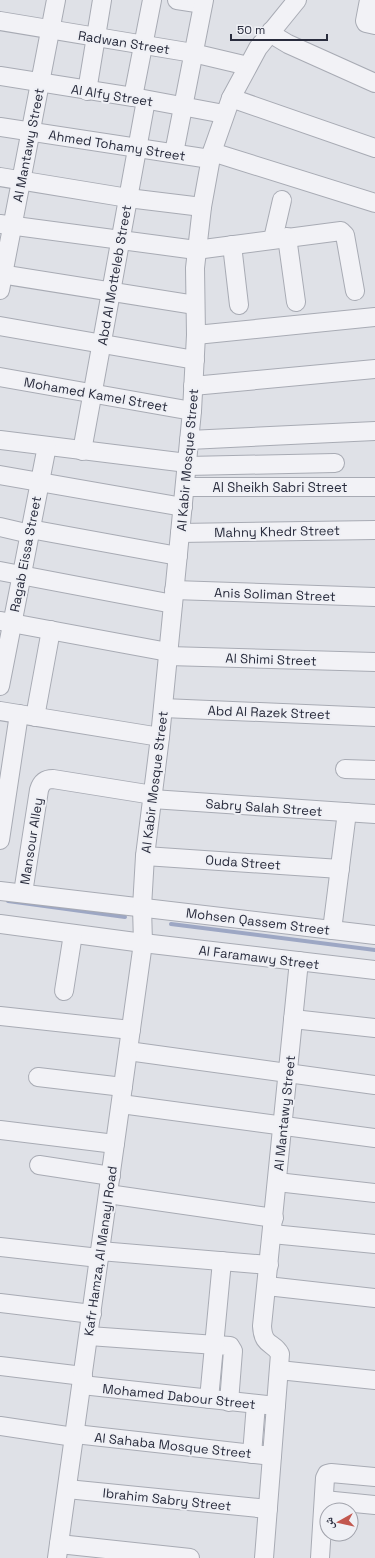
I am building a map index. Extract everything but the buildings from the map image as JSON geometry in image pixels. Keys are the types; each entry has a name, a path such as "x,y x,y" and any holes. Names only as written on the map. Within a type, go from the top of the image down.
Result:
{"street":[{"name":"Al Mantawy Street","path":"1,280 6,225 21,180 56,0"},
{"path":"87,91 102,0"},
{"name":"Abd Al Motteleb Street","path":"82,451 137,148 143,45 152,0"},
{"path":"174,153 204,2 177,0"},
{"name":"Al Kabir Mosque Street","path":"143,943 142,907 145,856 160,737 192,411 196,360 196,250 202,208 211,155 227,106 258,48 297,0"},
{"path":"369,0 365,21 366,23 375,25"},
{"name":"Radwan Street","path":"0,21 193,53 248,66"},
{"path":"271,31 278,38 288,44 375,83"},
{"name":"Al Alfy Street","path":"0,76 87,91 139,98 183,107 227,106 375,148"},
{"name":"Ahmed Tohamy Street","path":"0,127 174,153 211,155 375,203"},
{"path":"0,177 128,198 202,208"},
{"path":"282,200 280,238 296,302"},
{"path":"6,225 196,250 341,231 345,235 355,291"},
{"path":"232,245 239,305"},
{"path":"1,280 111,292 195,304"},
{"path":"196,335 375,317"},
{"path":"0,326 196,360"},
{"path":"194,386 375,369"},
{"name":"Mohamed Kamel Street","path":"0,377 192,411"},
{"path":"189,440 375,431"},
{"path":"0,440 187,465 336,463"},
{"name":"Ragab Eissa Street","path":"1,676 6,622 22,576 47,446"},
{"path":"0,475 183,507"},
{"name":"Al Sheikh Sabri Street","path":"185,487 375,486"},
{"path":"0,527 178,556"},
{"name":"Mahny Khedr Street","path":"180,533 375,530"},
{"name":"Anis Soliman Street","path":"0,571 22,576 174,597 375,597"},
{"name":"Al Shimi Street","path":"6,622 168,654 375,662"},
{"path":"0,836 5,779 27,716 51,630"},
{"name":"Abd Al Razek Street","path":"163,708 375,717"},
{"path":"0,711 160,737"},
{"path":"345,769 375,770"},
{"name":"Mansour Alley","path":"23,893 39,790 42,783 52,780 152,797"},
{"name":"Sabry Salah Street","path":"152,797 375,814"},
{"path":"332,930 347,812"},
{"name":"Ouda Street","path":"145,856 340,869"},
{"name":"Mohsen Qassem Street","path":"0,891 375,935"},
{"name":"Al Faramawy Street","path":"0,924 143,943 375,970"},
{"path":"64,991 73,934"},
{"name":"Kafr Hamza, Al Manayl Road","path":"58,1551 143,943"},
{"name":"Al Mantawy Street","path":"264,1558 279,1370 279,1352 267,1342 262,1332 299,961"},
{"path":"0,1016 131,1030"},
{"path":"293,1019 375,1028"},
{"path":"128,1051 375,1085"},
{"path":"38,1077 283,1126 375,1138"},
{"path":"0,1130 115,1144"},
{"path":"39,1165 111,1176"},
{"path":"277,1182 375,1193"},
{"path":"108,1194 375,1244"},
{"path":"0,1247 100,1255 222,1260 269,1265"},
{"path":"209,1399 222,1260"},
{"path":"267,1286 375,1298"},
{"path":"0,1303 92,1314"},
{"path":"89,1336 230,1346 232,1349 229,1402"},
{"name":"Mohamed Dabour Street","path":"0,1366 82,1381 229,1402 276,1406"},
{"path":"279,1370 375,1380"},
{"path":"252,1454 256,1404"},
{"name":"Al Sahaba Mosque Street","path":"0,1426 74,1436 272,1456"},
{"path":"320,1558 326,1476 329,1473 375,1477"},
{"name":"Ibrahim Sabry Street","path":"67,1489 268,1509"},
{"path":"324,1500 375,1505"},
{"path":"58,1551 190,1558"}],"waterway":[{"path":"8,901 125,917"},
{"path":"171,924 375,950"}]}
